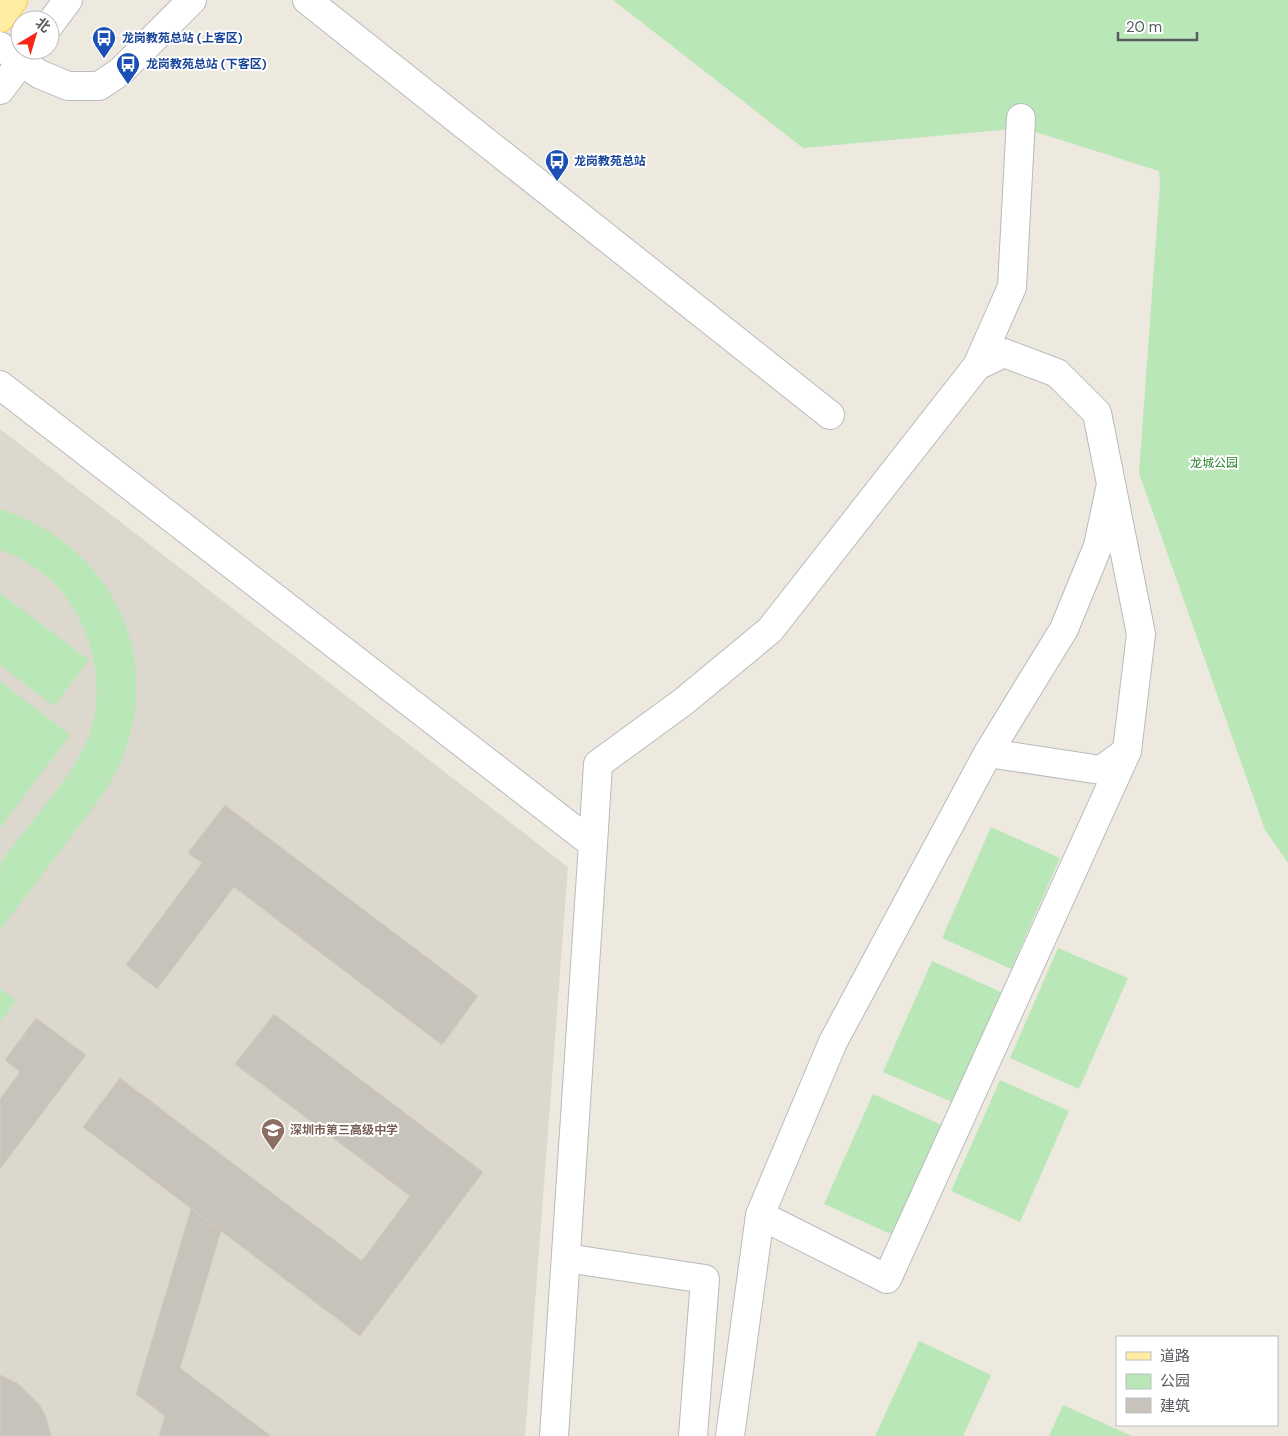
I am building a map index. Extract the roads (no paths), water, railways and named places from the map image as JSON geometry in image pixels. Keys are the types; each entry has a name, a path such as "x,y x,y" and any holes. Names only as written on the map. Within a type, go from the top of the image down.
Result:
{"main road":[{"path":"0,18 14,0"}],"street":[{"path":"60,11 68,0"},
{"path":"24,60 39,74 68,86 99,86 120,72 192,0"},
{"path":"307,0 830,415"},
{"path":"0,90 14,60"},
{"path":"554,1436 598,764 683,702 770,630 977,366 1012,288 1021,118"},
{"path":"760,1215 887,1280 1127,751 1141,634 1097,413 1057,373 1004,353 977,366"},
{"path":"0,384 593,844"},
{"path":"730,1436 760,1215 833,1042 988,753 1064,629 1098,546 1111,484"},
{"path":"988,753 1101,770 1127,751"},
{"path":"566,1258 705,1279 693,1436"}],"place":[{"name":"龙岗教苑总站 (上客区)","path":"104,59"},
{"name":"龙岗教苑总站 (下客区)","path":"128,85"},
{"name":"龙岗教苑总站","path":"557,182"},
{"name":"深圳市第三高级中学","path":"273,1151"}],"park label":[{"name":"龙城公园","path":"1214,463"}]}
